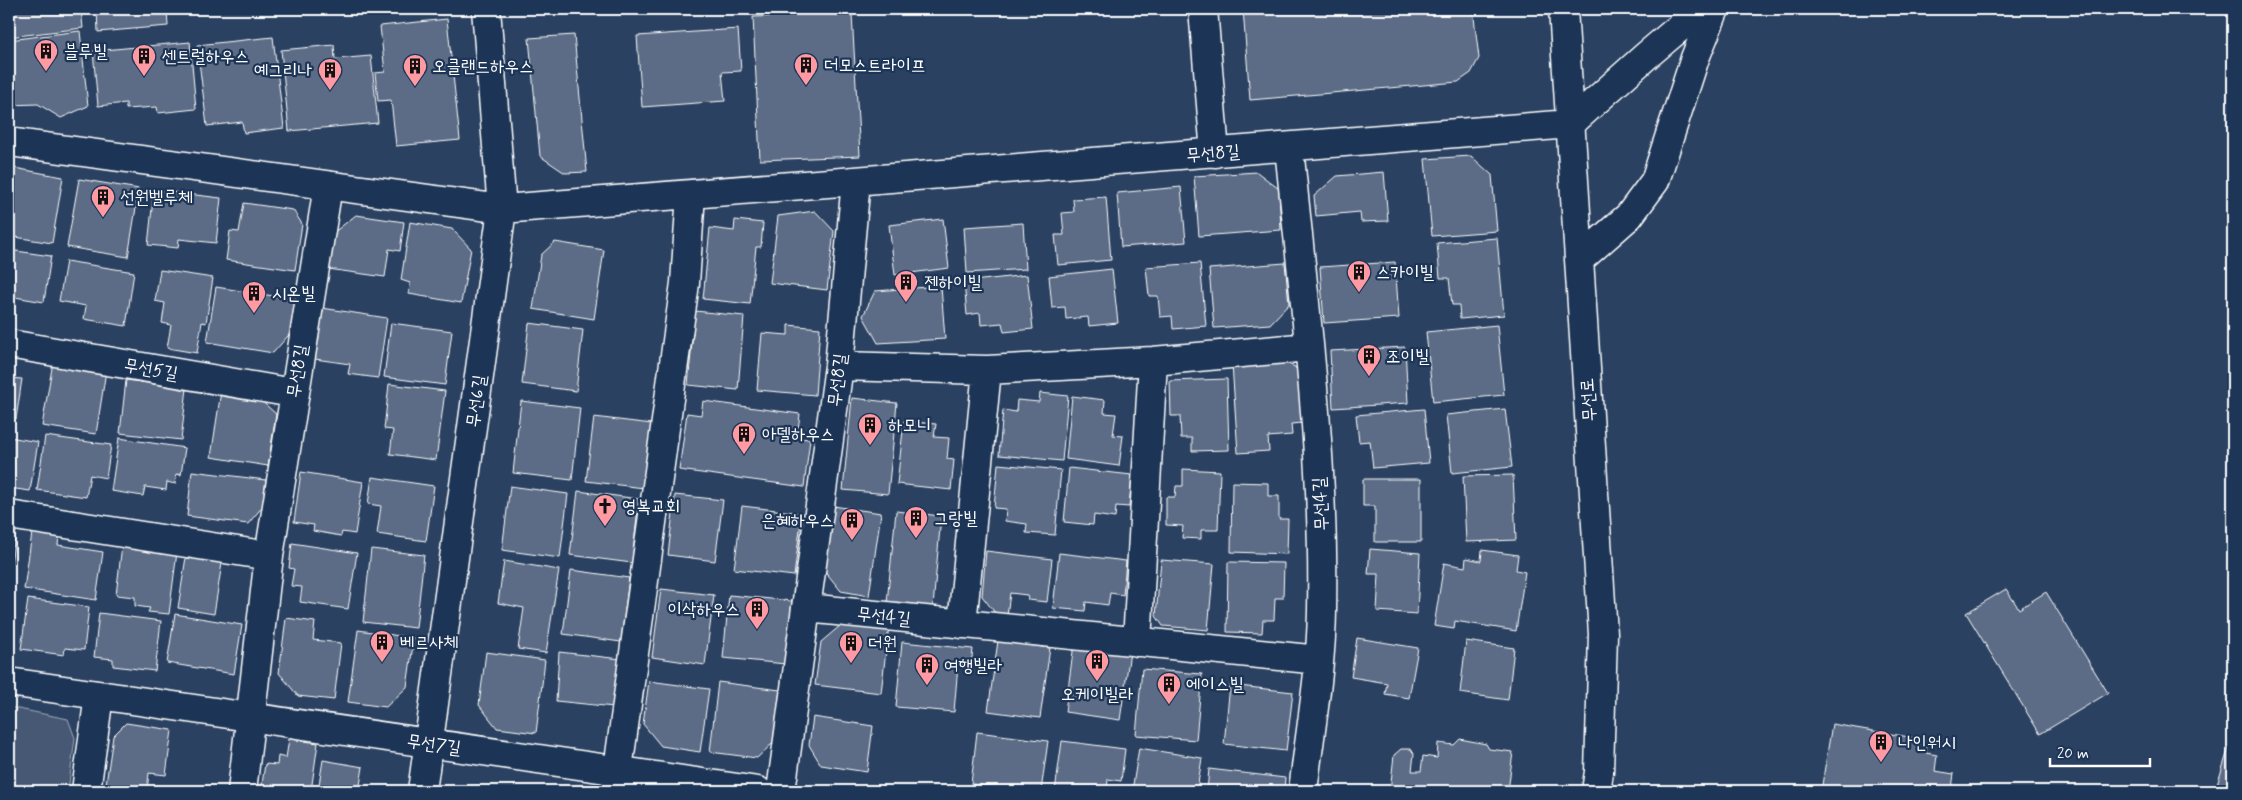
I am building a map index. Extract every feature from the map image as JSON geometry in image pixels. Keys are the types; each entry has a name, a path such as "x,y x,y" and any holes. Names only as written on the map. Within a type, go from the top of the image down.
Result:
{"street":[{"name":"무선6길","path":"422,791 502,209 486,9"},
{"path":"1203,9 1215,153"},
{"name":"무선로","path":"1563,9 1604,634 1599,772 1596,791"},
{"path":"1570,124 1646,56 1704,9"},
{"path":"1579,260 1624,222 1638,206 1655,181 1694,58 1704,9"},
{"name":"무선8길","path":"9,142 502,209 1570,124"},
{"name":"무선4길","path":"1289,147 1309,347 1322,517 1322,613 1319,660 1303,791"},
{"name":"무선8길","path":"807,608 839,366 856,181"},
{"name":"무선8길","path":"268,556 328,186"},
{"path":"616,781 685,283 691,194"},
{"name":"무선5길","path":"9,344 294,394"},
{"path":"839,366 987,370 1153,361 1309,347"},
{"path":"1138,642 1153,361"},
{"path":"962,624 987,370"},
{"path":"9,514 268,556 242,791"},
{"path":"781,791 807,608"},
{"name":"무선4길","path":"807,608 1319,660"},
{"name":"무선7길","path":"9,682 428,743 616,781 758,791"},
{"path":"86,791 100,695"}],"shaded area":[{"path":"9,707 68,719 75,738 68,791 9,791"}],"building":[{"path":"9,9 81,9 83,28 9,37"},
{"path":"97,9 167,9 168,26 98,32"},
{"path":"371,9 451,9 372,16"},
{"name":"더모스트라이프","path":"779,9 836,9 836,15 852,14 860,156 760,160 753,17 780,16"},
{"path":"1243,9 1473,9 1479,58 1471,73 1458,82 1250,100"},
{"name":"오클랜드하우스","path":"447,19 460,140 396,146 391,100 378,101 375,73 385,72 380,26"},
{"path":"738,29 741,71 722,72 725,101 642,107 637,36"},
{"name":"블루빌","path":"80,31 88,106 61,118 38,104 9,105 9,40"},
{"path":"574,35 587,172 565,173 540,156 529,38"},
{"path":"273,37 284,128 244,133 242,122 207,126 197,45"},
{"name":"센트럴하우스","path":"190,42 196,109 158,113 157,107 126,109 126,103 98,106 93,51"},
{"name":"예그리나","path":"334,45 335,59 371,56 378,123 289,131 281,50"},
{"path":"1471,156 1492,175 1497,231 1432,236 1425,159"},
{"path":"9,167 63,177 52,243 9,236"},
{"path":"1257,172 1279,189 1281,230 1199,236 1194,176"},
{"path":"1384,172 1388,221 1361,222 1360,212 1316,216 1314,196 1337,176"},
{"name":"선원벨루체","path":"79,179 139,189 128,257 67,247"},
{"path":"1181,187 1186,242 1121,247 1117,193"},
{"path":"154,190 221,198 216,243 179,239 178,248 148,245"},
{"path":"1106,197 1111,260 1058,265 1055,235 1064,235 1062,213 1074,212 1073,199"},
{"path":"244,203 293,210 302,224 295,270 226,260 230,231 239,232"},
{"path":"815,211 834,231 827,290 770,283 778,216"},
{"path":"356,215 404,222 400,251 389,249 385,277 328,269 333,233"},
{"path":"943,219 949,268 895,275 889,225"},
{"path":"735,220 763,223 761,247 756,247 750,304 703,299 710,228 734,231"},
{"path":"410,222 452,229 471,249 461,303 409,294 410,283 401,280"},
{"path":"1023,223 1026,269 967,273 964,227"},
{"path":"1497,238 1504,315 1460,319 1459,305 1452,305 1449,278 1440,278 1437,243"},
{"path":"555,242 604,250 594,319 533,309 541,255"},
{"path":"9,250 51,256 44,302 9,296"},
{"path":"66,261 134,272 126,326 84,319 86,306 59,301"},
{"name":"스카이빌","path":"1395,262 1399,318 1324,323 1320,267"},
{"path":"1200,263 1206,326 1173,329 1172,316 1160,317 1158,296 1149,296 1146,267"},
{"path":"1285,263 1289,304 1270,324 1214,328 1209,269"},
{"path":"1112,269 1118,323 1089,326 1088,317 1066,319 1065,307 1052,308 1049,276"},
{"path":"160,270 213,278 206,323 202,322 197,353 167,348 171,325 162,323 165,303 155,301"},
{"path":"1027,275 1033,329 1004,332 1002,323 981,325 980,313 967,315 964,282"},
{"name":"젠하이빌","path":"941,286 945,339 878,343 863,316 875,291"},
{"name":"시온빌","path":"216,287 299,300 295,328 273,353 207,342"},
{"path":"322,308 387,318 378,378 348,374 350,364 315,359"},
{"path":"695,311 744,316 738,390 688,385"},
{"path":"391,323 452,331 445,385 384,377"},
{"path":"529,323 583,330 576,391 522,384"},
{"path":"788,325 820,328 815,395 757,390 762,333 788,335"},
{"path":"1497,325 1504,395 1433,402 1426,332"},
{"name":"조이빌","path":"1405,347 1408,403 1333,408 1330,351"},
{"path":"53,362 106,371 96,434 42,426"},
{"path":"1286,363 1295,367 1300,375 1303,423 1291,424 1292,435 1268,437 1269,451 1238,453 1232,364"},
{"path":"9,378 22,379 16,419 9,418"},
{"path":"1227,379 1229,450 1192,451 1192,438 1181,438 1180,416 1171,416 1170,381"},
{"path":"126,380 187,388 181,440 120,433"},
{"path":"389,384 445,391 436,460 390,454 393,430 384,429"},
{"path":"221,391 257,397 276,414 268,466 211,457"},
{"path":"1040,393 1068,396 1062,461 999,455 1003,410 1016,412 1017,400 1039,402"},
{"path":"1072,396 1105,400 1104,413 1116,414 1113,435 1123,436 1119,466 1066,459"},
{"name":"하모니","path":"852,398 897,403 888,494 843,490"},
{"path":"521,401 580,408 572,480 513,473"},
{"name":"아델하우스","path":"703,401 800,414 797,438 810,439 804,487 679,470 687,413 701,415"},
{"path":"1424,409 1429,463 1373,468 1370,441 1359,442 1356,415"},
{"path":"1505,409 1512,467 1452,473 1446,415"},
{"path":"594,417 652,424 644,488 586,481"},
{"path":"904,421 936,424 934,437 949,438 947,459 954,460 951,490 897,484"},
{"path":"45,436 111,445 106,478 90,475 86,497 37,490"},
{"path":"9,437 38,442 30,491 9,488"},
{"path":"119,438 185,448 181,475 176,474 175,484 167,482 166,490 145,487 143,496 111,491"},
{"path":"998,464 1061,470 1055,535 1026,533 1027,524 1005,521 1006,509 994,508"},
{"path":"1069,468 1132,475 1129,507 1116,506 1115,518 1094,515 1093,525 1064,522"},
{"path":"1183,469 1220,471 1218,530 1201,530 1201,539 1182,538 1183,526 1166,525 1166,497 1175,497 1176,486 1183,486"},
{"path":"192,471 266,480 263,506 248,524 187,516"},
{"path":"301,472 363,482 355,534 342,532 341,536 313,531 314,525 294,522"},
{"path":"1513,475 1516,540 1466,542 1463,476"},
{"path":"372,477 434,486 426,541 377,534 381,506 368,504"},
{"path":"1363,479 1421,479 1421,542 1375,542 1375,506 1363,506"},
{"path":"1232,482 1268,483 1268,496 1279,496 1279,519 1288,519 1287,554 1231,552"},
{"path":"510,486 568,494 560,558 502,550"},
{"name":"영복교회","path":"578,491 639,499 632,563 570,555"},
{"path":"675,495 723,500 715,561 668,555"},
{"path":"742,506 802,513 794,576 734,569"},
{"name":"은혜하우스","path":"833,506 881,513 869,596 841,591 824,570"},
{"name":"그랑빌","path":"896,511 941,516 933,607 887,603"},
{"path":"9,527 16,528 9,579"},
{"path":"32,533 59,536 58,545 103,552 96,600 24,589"},
{"path":"292,543 357,553 348,609 300,602 302,587 291,586 294,569 289,568"},
{"path":"122,545 177,552 169,614 148,612 150,608 135,606 135,597 116,595"},
{"path":"371,549 424,555 416,628 363,622"},
{"path":"1370,549 1420,553 1417,614 1377,611 1379,574 1368,574"},
{"path":"1482,550 1518,555 1516,570 1525,572 1516,631 1455,621 1454,629 1434,626 1444,563 1465,567 1466,558 1481,561"},
{"path":"986,551 1052,559 1047,602 1028,600 1027,595 1010,593 1007,616 996,614 982,596"},
{"path":"1059,553 1126,561 1123,595 1110,593 1108,605 1086,602 1085,611 1053,608"},
{"path":"186,557 222,563 214,614 178,608"},
{"path":"1161,560 1214,564 1208,630 1163,626 1156,616"},
{"path":"504,561 559,570 546,653 518,649 524,608 498,603"},
{"path":"1228,562 1284,563 1283,598 1275,598 1274,620 1263,620 1262,633 1227,632"},
{"path":"571,570 629,578 621,642 563,634"},
{"path":"661,589 714,595 705,665 652,657"},
{"path":"2006,589 2019,609 2046,592 2108,693 2040,734 1966,613"},
{"name":"이삭하우스","path":"729,595 792,601 786,664 723,658"},
{"path":"28,599 89,607 84,650 65,648 64,655 21,649"},
{"path":"99,613 161,621 155,671 113,666 113,659 94,657"},
{"path":"175,614 242,625 234,674 167,663"},
{"path":"286,618 315,622 313,640 341,643 334,700 298,696 279,673"},
{"name":"더원","path":"847,620 889,625 881,693 815,685 821,642"},
{"name":"베르사체","path":"358,630 414,638 407,687 386,707 348,702"},
{"path":"1357,638 1418,648 1409,698 1385,694 1387,683 1351,677"},
{"path":"998,641 1050,648 1040,718 988,711"},
{"path":"1466,641 1514,648 1508,700 1460,693"},
{"name":"여행빌라","path":"902,642 973,649 971,666 958,665 954,712 896,707"},
{"name":"오케이빌라","path":"1074,644 1130,652 1120,720 1065,712"},
{"path":"486,652 545,660 536,733 497,728 479,705"},
{"path":"559,652 621,659 614,707 556,701"},
{"name":"에이스빌","path":"1142,669 1202,674 1196,740 1136,735"},
{"path":"649,681 709,689 700,752 661,746 643,724"},
{"path":"718,682 780,690 773,743 757,758 710,752"},
{"path":"1230,685 1293,692 1286,751 1224,744"},
{"path":"813,717 873,726 867,772 821,765 809,745"},
{"path":"126,723 172,730 166,775 149,773 147,791 105,791 113,736"},
{"name":"나인워시","path":"1832,724 1927,740 1926,753 1937,755 1935,771 1954,774 1952,788 1972,791 1821,791"},
{"path":"977,732 1048,741 1041,791 971,784"},
{"path":"2233,735 2233,791 2215,791"},
{"path":"289,739 318,743 311,791 261,791 265,764 277,765 278,756 286,758"},
{"path":"1460,739 1486,744 1489,749 1513,752 1508,791 1390,791 1394,755 1401,749 1411,749 1414,754 1412,771 1421,771 1423,756 1437,758 1438,743 1454,745"},
{"path":"1062,741 1125,749 1121,781 1108,779 1107,791 1086,788 1085,791 1055,791"},
{"path":"1139,748 1202,758 1197,790 1185,788 1184,791 1132,791"},
{"path":"323,760 363,767 359,791 318,791"},
{"path":"1209,769 1285,778 1284,791 1207,791"},
{"path":"479,788 505,791 475,791"}],"place":[{"name":"블루빌","path":"46,72"},
{"name":"센트럴하우스","path":"144,77"},
{"name":"더모스트라이프","path":"806,86"},
{"name":"오클랜드하우스","path":"415,87"},
{"name":"예그리나","path":"330,91"},
{"name":"선원벨루체","path":"103,218"},
{"name":"스카이빌","path":"1359,293"},
{"name":"젠하이빌","path":"906,303"},
{"name":"시온빌","path":"254,314"},
{"name":"조이빌","path":"1369,377"},
{"name":"하모니","path":"870,446"},
{"name":"아델하우스","path":"744,455"},
{"name":"영복교회","path":"605,527"},
{"name":"그랑빌","path":"916,539"},
{"name":"은혜하우스","path":"852,541"},
{"name":"이삭하우스","path":"757,630"},
{"name":"베르사체","path":"382,663"},
{"name":"더원","path":"851,664"},
{"name":"오케이빌라","path":"1097,682"},
{"name":"여행빌라","path":"927,686"},
{"name":"에이스빌","path":"1169,705"},
{"name":"나인워시","path":"1881,763"}]}
